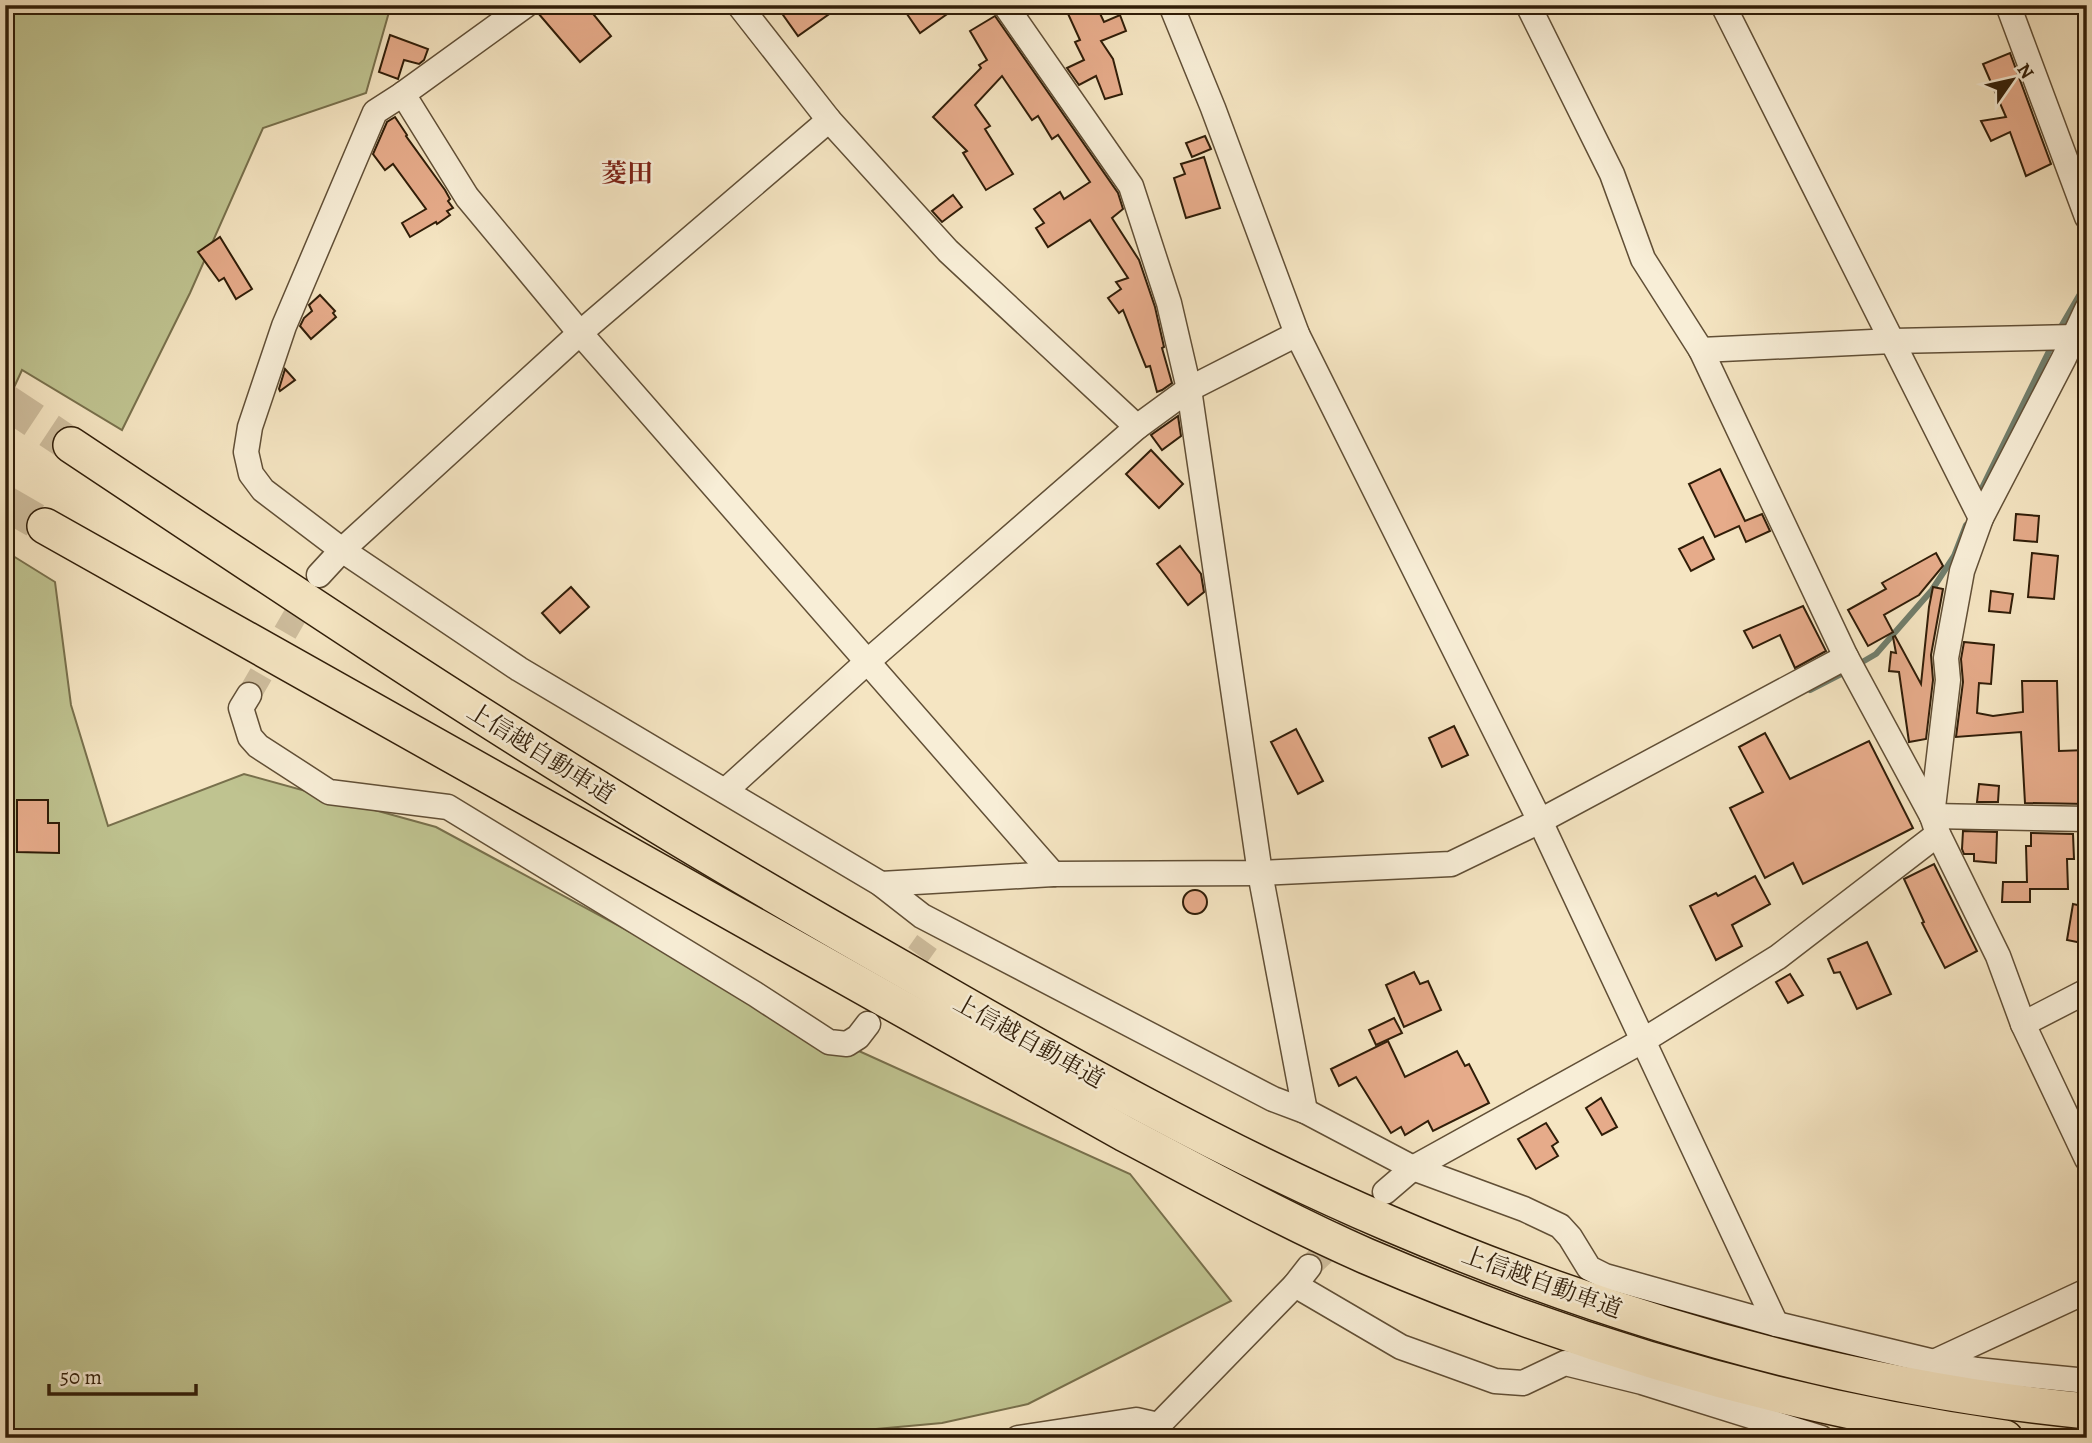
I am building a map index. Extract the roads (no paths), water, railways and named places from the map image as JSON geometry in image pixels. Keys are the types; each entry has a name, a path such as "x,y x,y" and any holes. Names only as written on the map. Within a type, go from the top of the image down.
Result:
{"highway":[{"name":"上信越自動車道","path":"71,445 386,654 594,787 984,1017 1142,1104 1280,1173 1394,1226 1562,1293 1752,1351 1956,1394 2087,1411"},
{"name":"上信越自動車道","path":"45,526 1125,1134 1363,1254 1462,1296 1556,1331 1738,1386 1918,1424 2004,1438"}],"street":[{"path":"526,5 375,112 284,326 250,427 246,452 251,474 263,490 342,550 519,669 881,884 922,916 933,934 1273,1099 1305,1111 1413,1168 1524,1209 1560,1226 1589,1268 1605,1276 1776,1324 1934,1362 1977,1370 2087,1381"},
{"path":"739,5 829,120 948,251 1137,427"},
{"path":"1005,5 1131,186 1169,303 1189,388 1260,873 1305,1111"},
{"path":"1171,5 1213,108 1297,334 1540,821 1776,1324"},
{"path":"1528,5 1612,174 1643,258 1701,350 1846,657 1935,825 1998,956 2023,1024 2087,1158"},
{"path":"1723,5 1981,517"},
{"path":"2008,5 2087,217"},
{"path":"403,94 467,197 580,333 1054,874"},
{"path":"319,575 342,550 580,333 829,120"},
{"path":"1935,825 1947,693 1947,658 1962,571 1981,517 2075,352 2087,309"},
{"path":"725,791 867,662 1137,427 1189,388 1297,334"},
{"path":"1701,350 1893,341 2075,352"},
{"path":"881,884 1054,874 1260,873 1451,864 1540,821 1846,657"},
{"path":"248,695 241,708 250,737 258,746 329,792 448,807 829,1042 847,1044 858,1037 868,1024"},
{"path":"1385,1192 1413,1168 1644,1040 1778,957 1935,825 2087,820"},
{"path":"2023,1024 2087,991"},
{"path":"1018,1438 1136,1420 1152,1432 1302,1276 1401,1348 1495,1381 1523,1383 1564,1363 1642,1382 1777,1433 1821,1438"},
{"path":"1934,1362 2087,1291"}],"waterway":[{"path":"2059,330 2087,282"},
{"path":"1980,492 2053,343"},
{"path":"1864,661 1876,654 1932,590 1954,556 1966,525"},
{"path":"1810,690 1845,672"}],"tunnel":[{"path":"5,401 71,445"},
{"path":"5,503 45,526"},
{"path":"249,695 311,588"},
{"path":"897,984 927,942"},
{"path":"1309,1267 1375,1203"}],"district":[{"name":"菱田","path":"627,173"}]}
